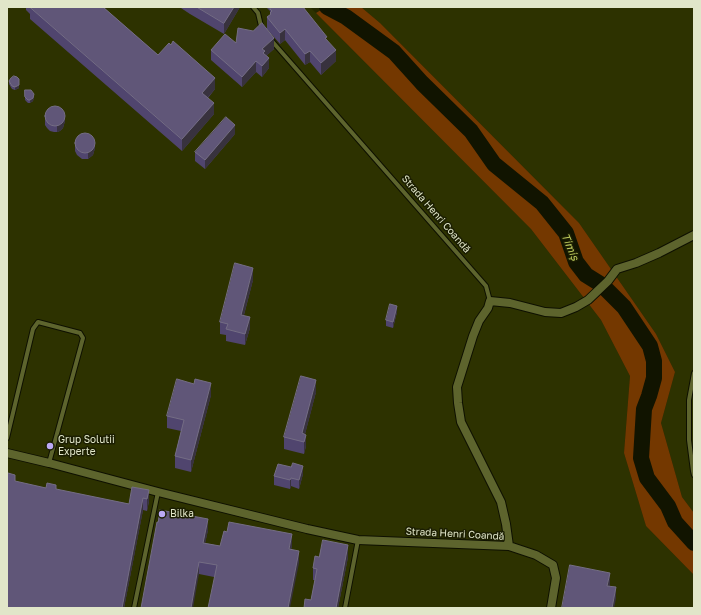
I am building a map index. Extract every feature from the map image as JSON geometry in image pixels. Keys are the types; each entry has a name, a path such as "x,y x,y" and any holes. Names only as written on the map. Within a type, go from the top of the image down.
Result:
{"street":[{"path":"490,301 510,303 545,312 561,313 588,300 608,281 617,269 659,253 694,235"},
{"name":"Strada Henri Coandă","path":"7,453 307,529 358,540 509,546 501,502 461,422 458,403 457,387 461,372 479,321 488,308 490,301"},
{"path":"509,546 536,555 553,565 556,578 551,608"}],"lane":[{"path":"253,7 258,13 261,26 264,31"},
{"name":"Strada Henri Coandă","path":"267,35 486,286 490,301"},
{"path":"7,438 33,329 38,322 80,333 83,338 49,463"},
{"path":"694,373 689,400 689,440 694,475"},
{"path":"134,608 158,492"},
{"path":"346,608 358,540"}],"shaded area":[{"path":"7,7 310,7 531,229 601,320 630,376 624,453 646,526 694,575 694,608 7,608"},
{"path":"326,7 361,7 380,23 579,223 656,334 675,372 661,423 682,497 694,513 694,575 646,526 624,453 630,376 601,320 531,229 316,13"},
{"path":"361,7 694,7 694,513 682,497 661,423 675,372 656,334 579,223 380,23"}],"building":[{"path":"30,7 103,7 158,55 169,43 171,45 173,41 215,78 202,93 214,103 182,139"},
{"path":"197,7 234,7 224,23"},
{"path":"272,7 303,7 327,37 325,38 336,50 321,63 310,51 305,54 285,29 280,33 267,17 271,14 270,13 272,11 270,9"},
{"path":"262,23 274,38 262,49 265,51 263,53 269,58 262,66 256,61 242,77 211,50 225,34 236,43 238,28 253,31"},
{"path":"14,76 19,79 19,85 15,87 12,86 9,81"},
{"path":"25,90 31,90 34,94 33,98 28,100 25,97"},
{"path":"55,106 62,109 65,116 62,123 55,126 48,123 45,116 48,109"},
{"path":"226,117 235,125 205,160 195,152"},
{"path":"85,133 92,136 95,143 92,150 85,153 78,150 75,143 78,136"},
{"path":"235,263 253,268 241,315 250,317 245,334 226,329 228,324 220,322"},
{"path":"390,304 397,306 393,322 386,320"},
{"path":"301,376 316,380 302,433 306,435 304,442 284,437"},
{"path":"177,379 194,384 195,379 211,383 191,460 175,456 184,420 167,416"},
{"path":"293,463 303,466 299,480 291,478 290,480 274,476 278,464 291,467"},
{"path":"8,473 15,475 15,481 46,488 47,483 56,485 56,489 129,504 132,487 149,490 147,499 143,498 122,608 7,608"},
{"path":"160,510 208,519 203,543 220,546 224,531 227,532 229,522 292,534 289,549 299,551 288,608 208,608 217,565 199,562 191,608 141,608"},
{"path":"323,540 348,545 336,608 304,608 305,599 311,600 317,569 313,568 315,556 319,557"},
{"path":"570,565 610,573 607,586 616,587 612,608 562,608"}],"waterway":[{"name":"Timiș","path":"327,7 346,17 394,52 422,83 471,131 494,164 542,203 566,233 576,262 586,275 602,285 624,307 650,346 654,361 654,378 644,409 641,458 647,478 668,506 675,522 694,543"}],"place":[{"name":"Grup Solutii Experte","path":"50,446"},
{"name":"Bilka","path":"162,514"}]}
